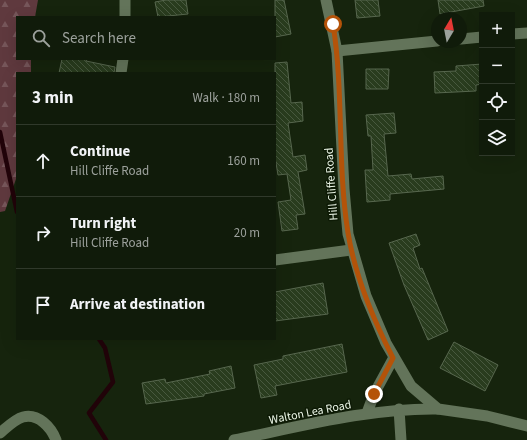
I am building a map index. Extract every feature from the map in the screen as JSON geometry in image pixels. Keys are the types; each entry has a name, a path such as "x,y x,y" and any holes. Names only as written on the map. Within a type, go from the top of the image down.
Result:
{"street":[{"path":"124,0 125,16"},
{"name":"Hill Cliffe Road","path":"326,0 337,51 344,197 351,250 366,296 393,358 411,386 438,409"},
{"path":"515,34 527,33"},
{"path":"467,38 479,37"},
{"path":"337,51 431,42"},
{"path":"121,72 124,60"},
{"path":"276,260 351,250"},
{"path":"367,414 374,394 393,358"},
{"path":"399,409 401,440"},
{"name":"Walton Lea Road","path":"234,440 399,409 438,409 487,416 527,426"},
{"path":"0,433 23,417 33,417 44,422 53,432 56,440"}],"green space":[{"path":"0,0 38,0 35,16 16,16 16,60 31,60 31,72 16,72 16,179 5,211 0,212"}],"building":[{"path":"166,0 186,0 188,14 158,16 155,2"},
{"path":"275,0 284,0 291,34 276,37"},
{"path":"355,0 378,0 380,16 357,18"},
{"path":"438,0 483,0 484,6 451,12 440,12"},
{"path":"62,60 86,60 115,67 114,72 59,72"},
{"path":"287,62 291,103 302,102 303,121 288,123 293,157 305,155 307,170 298,172 305,214 296,215 298,229 282,231 278,202 291,200 287,174 278,175 276,163 275,63"},
{"path":"479,64 479,84 476,85 476,91 435,93 434,72 456,71 456,66"},
{"path":"366,69 389,69 388,89 366,89"},
{"path":"394,113 396,133 384,134 388,176 411,174 412,179 443,176 444,189 390,194 390,200 367,202 365,170 373,170 371,136 368,136 366,115"},
{"path":"416,234 420,245 413,248 420,269 422,268 448,331 428,340 404,285 389,243"},
{"path":"323,283 328,314 276,321 276,292"},
{"path":"454,342 498,365 485,391 440,368"},
{"path":"342,344 347,372 275,386 277,395 261,398 254,365 283,359 283,356"},
{"path":"231,366 235,388 204,394 204,396 146,404 142,383 165,379 166,383 210,374 209,371"}],"waterway":[{"path":"0,132 16,207"},
{"path":"100,340 105,348 113,382 89,413 106,440"}],"route":[{"path":"333,24 337,51 345,212 348,234 351,250 366,296 393,358 374,394"}]}
